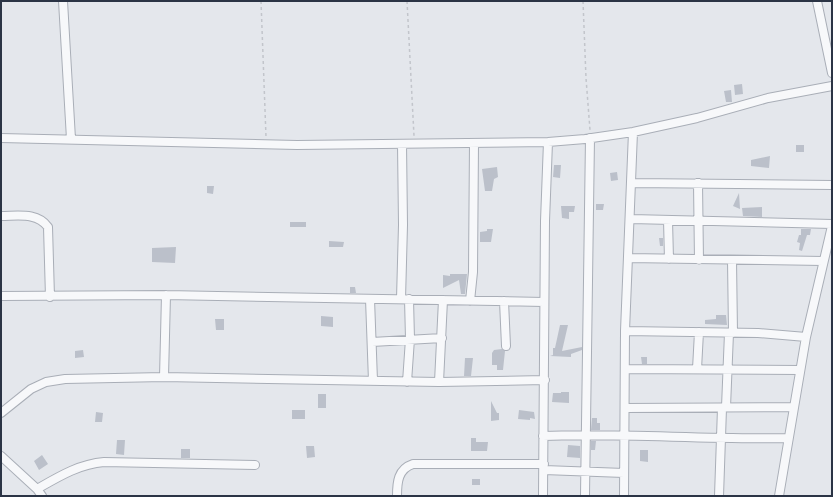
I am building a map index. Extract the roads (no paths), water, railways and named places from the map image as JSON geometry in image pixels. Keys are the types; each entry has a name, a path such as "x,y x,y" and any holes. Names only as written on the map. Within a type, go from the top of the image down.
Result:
{"street":[{"path":"63,1 71,139"},
{"path":"817,1 832,73"},
{"path":"1,138 267,144 548,142 634,132 697,118 768,98 831,84"},
{"path":"624,496 625,331 634,132"},
{"path":"585,496 590,138"},
{"path":"543,496 545,380 544,302 548,142"},
{"path":"470,301 473,272 474,143"},
{"path":"402,144 405,299 410,339 407,382"},
{"path":"632,183 832,185"},
{"path":"698,184 700,221 699,260"},
{"path":"1,216 36,217 44,221 48,227 50,297"},
{"path":"631,220 832,225 806,337 779,496"},
{"path":"668,220 669,259"},
{"path":"628,258 823,261"},
{"path":"719,496 720,438 731,333 732,260"},
{"path":"1,296 50,297 166,295 544,302"},
{"path":"164,377 166,295"},
{"path":"370,299 373,381"},
{"path":"439,382 443,300"},
{"path":"504,301 506,346"},
{"path":"625,331 731,333 806,337"},
{"path":"697,369 699,332"},
{"path":"372,342 442,338"},
{"path":"625,369 800,370"},
{"path":"1,413 31,389 46,382 65,380 164,377 407,382 545,380"},
{"path":"625,408 794,407"},
{"path":"543,436 585,434 720,438 788,438"},
{"path":"1,456 36,488 42,496"},
{"path":"36,488 70,471 98,462 255,464"},
{"path":"397,496 400,474 403,469 413,464 544,467 586,472 624,473"}]}
